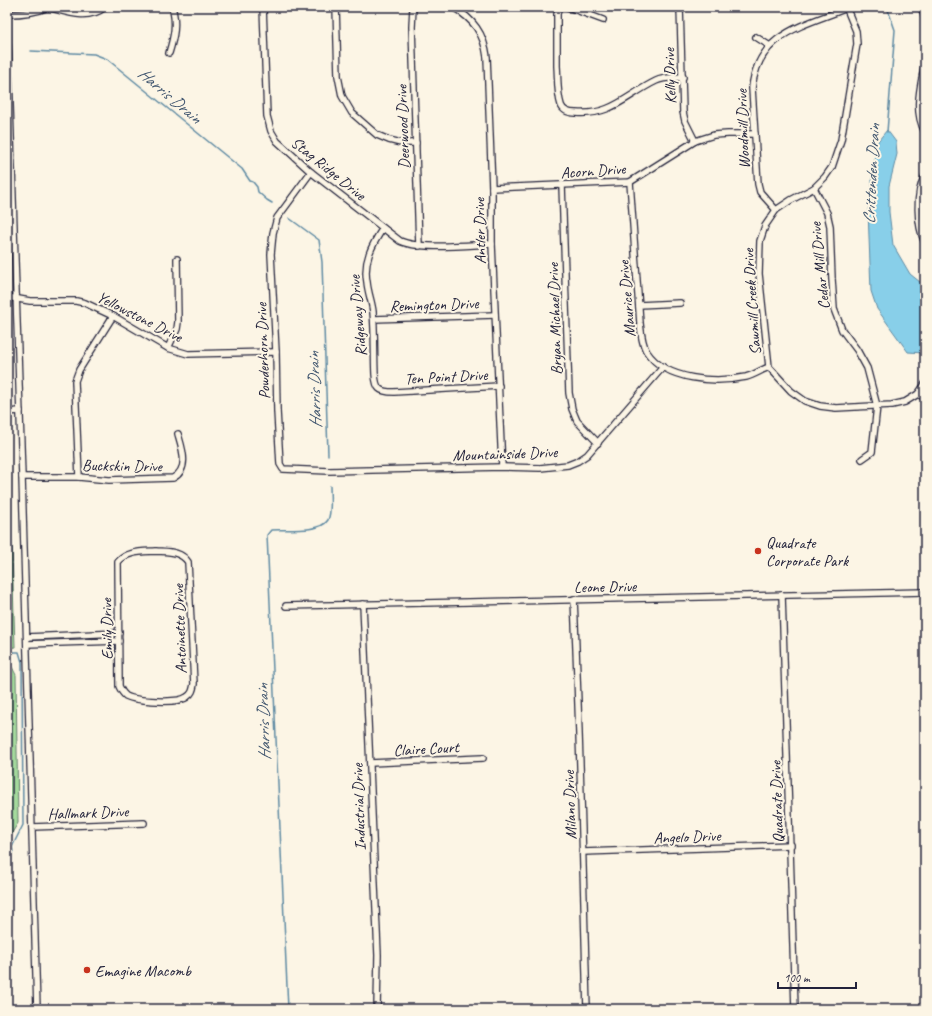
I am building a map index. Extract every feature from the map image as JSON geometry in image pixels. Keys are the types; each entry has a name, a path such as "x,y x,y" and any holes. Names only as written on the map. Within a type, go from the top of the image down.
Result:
{"street":[{"path":"37,1009 17,299 9,163 7,13 21,14 38,12 48,7 83,15 98,12 105,7"},
{"path":"169,53 174,34 175,17 172,7"},
{"name":"Stag Ridge Drive","path":"263,7 268,116 271,131 277,141 312,172 383,228 406,244 419,246 492,244"},
{"path":"336,7 338,76 342,96 352,113 377,135 401,143 416,142"},
{"name":"Deerwood Drive","path":"413,7 412,27 419,246"},
{"name":"Antler Drive","path":"453,7 469,18 480,32 486,48 492,188 492,244 502,467"},
{"path":"559,7 557,14 558,84 560,104 567,111 588,114 602,111 612,108 657,80 683,77"},
{"path":"568,7 602,20"},
{"name":"Kelly Drive","path":"680,7 683,112 685,121 695,141"},
{"path":"921,7 925,18"},
{"name":"Woodmill Drive","path":"776,210 760,192 758,184 752,88 754,75 763,54 778,38 788,32 846,8"},
{"name":"Sawmill Creek Drive","path":"846,8 856,31 857,44 841,140 832,167 814,188 776,210 769,219 760,241 759,274 769,367 791,391 805,401 820,406 836,408 877,406 905,402 918,394"},
{"path":"756,37 770,46"},
{"path":"925,62 922,93 918,113 921,126 925,132"},
{"name":"Acorn Drive","path":"492,188 630,182 695,141 714,135 755,134"},
{"name":"Powderhorn Drive","path":"312,172 277,218 273,233 271,254 280,464 283,469 329,471 354,470"},
{"path":"925,176 921,183 919,197 919,225 925,243"},
{"name":"Maurice Drive","path":"630,182 642,339 647,353 662,367 678,374 700,380 748,377 769,367"},
{"name":"Bryan Michael Drive","path":"562,185 569,392 572,409 578,421 598,443"},
{"name":"Cedar Mill Drive","path":"814,188 827,213 830,226 834,308 842,330 857,350 867,368 877,406"},
{"name":"Ridgeway Drive","path":"383,228 372,246 366,269 374,319 375,383 378,388 384,392 394,392"},
{"path":"168,348 177,329 178,322 177,260"},
{"name":"Yellowstone Drive","path":"7,297 30,301 80,301 113,316 168,348 188,354 276,352"},
{"path":"639,305 680,303"},
{"name":"Remington Drive","path":"374,319 495,315"},
{"path":"79,477 75,381 79,370 113,316"},
{"name":"Mountainside Drive","path":"354,470 502,467 540,468 568,465 587,455 662,367"},
{"path":"925,384 918,394 925,398"},
{"name":"Ten Point Drive","path":"394,392 499,386"},
{"path":"862,459 872,452 877,406"},
{"path":"7,412 20,411"},
{"name":"Buckskin Drive","path":"22,477 79,477 109,480 173,478 181,471 184,460 178,434"},
{"name":"Emily Drive","path":"119,686 118,562 121,558 127,555 172,552 185,558 188,562 190,574"},
{"name":"Antoinette Drive","path":"119,686 124,695 139,699 177,701 188,697 192,693 194,684 190,574"},
{"name":"Leone Drive","path":"286,606 925,592"},
{"name":"Quadrate Drive","path":"782,595 796,1009"},
{"name":"Milano Drive","path":"574,600 587,1009"},
{"name":"Industrial Drive","path":"363,604 378,955 377,1009"},
{"path":"27,637 118,634"},
{"path":"77,635 78,642"},
{"path":"27,644 119,641"},
{"name":"Claire Court","path":"370,763 483,758"},
{"name":"Hallmark Drive","path":"32,827 144,823"},
{"name":"Angelo Drive","path":"583,852 791,845"}],"green space":[{"path":"11,519 15,647 7,648 7,520"},
{"path":"7,662 12,667 16,675 18,823 7,841"}],"water":[{"path":"887,130 896,142 897,154 889,186 889,212 893,245 910,274 925,286 924,353 908,352 877,309 871,291 868,210 872,195 872,177 878,141"}],"waterway":[{"name":"Crittenden Drain","path":"887,7 895,30 887,132"},
{"name":"Harris Drain","path":"31,51 94,54 107,59 242,169 250,181 257,187 258,192 272,203"},
{"name":"Harris Drain","path":"289,218 319,240 322,262 328,455"},
{"name":"Harris Drain","path":"288,1009 267,535 271,530 310,529 324,524 328,520 330,512 330,486"},
{"path":"7,652 19,652 22,662 23,825 12,847 13,853"}],"place":[{"name":"Quadrate Corporate Park","path":"758,551"},
{"name":"Emagine Macomb","path":"87,970"}]}
